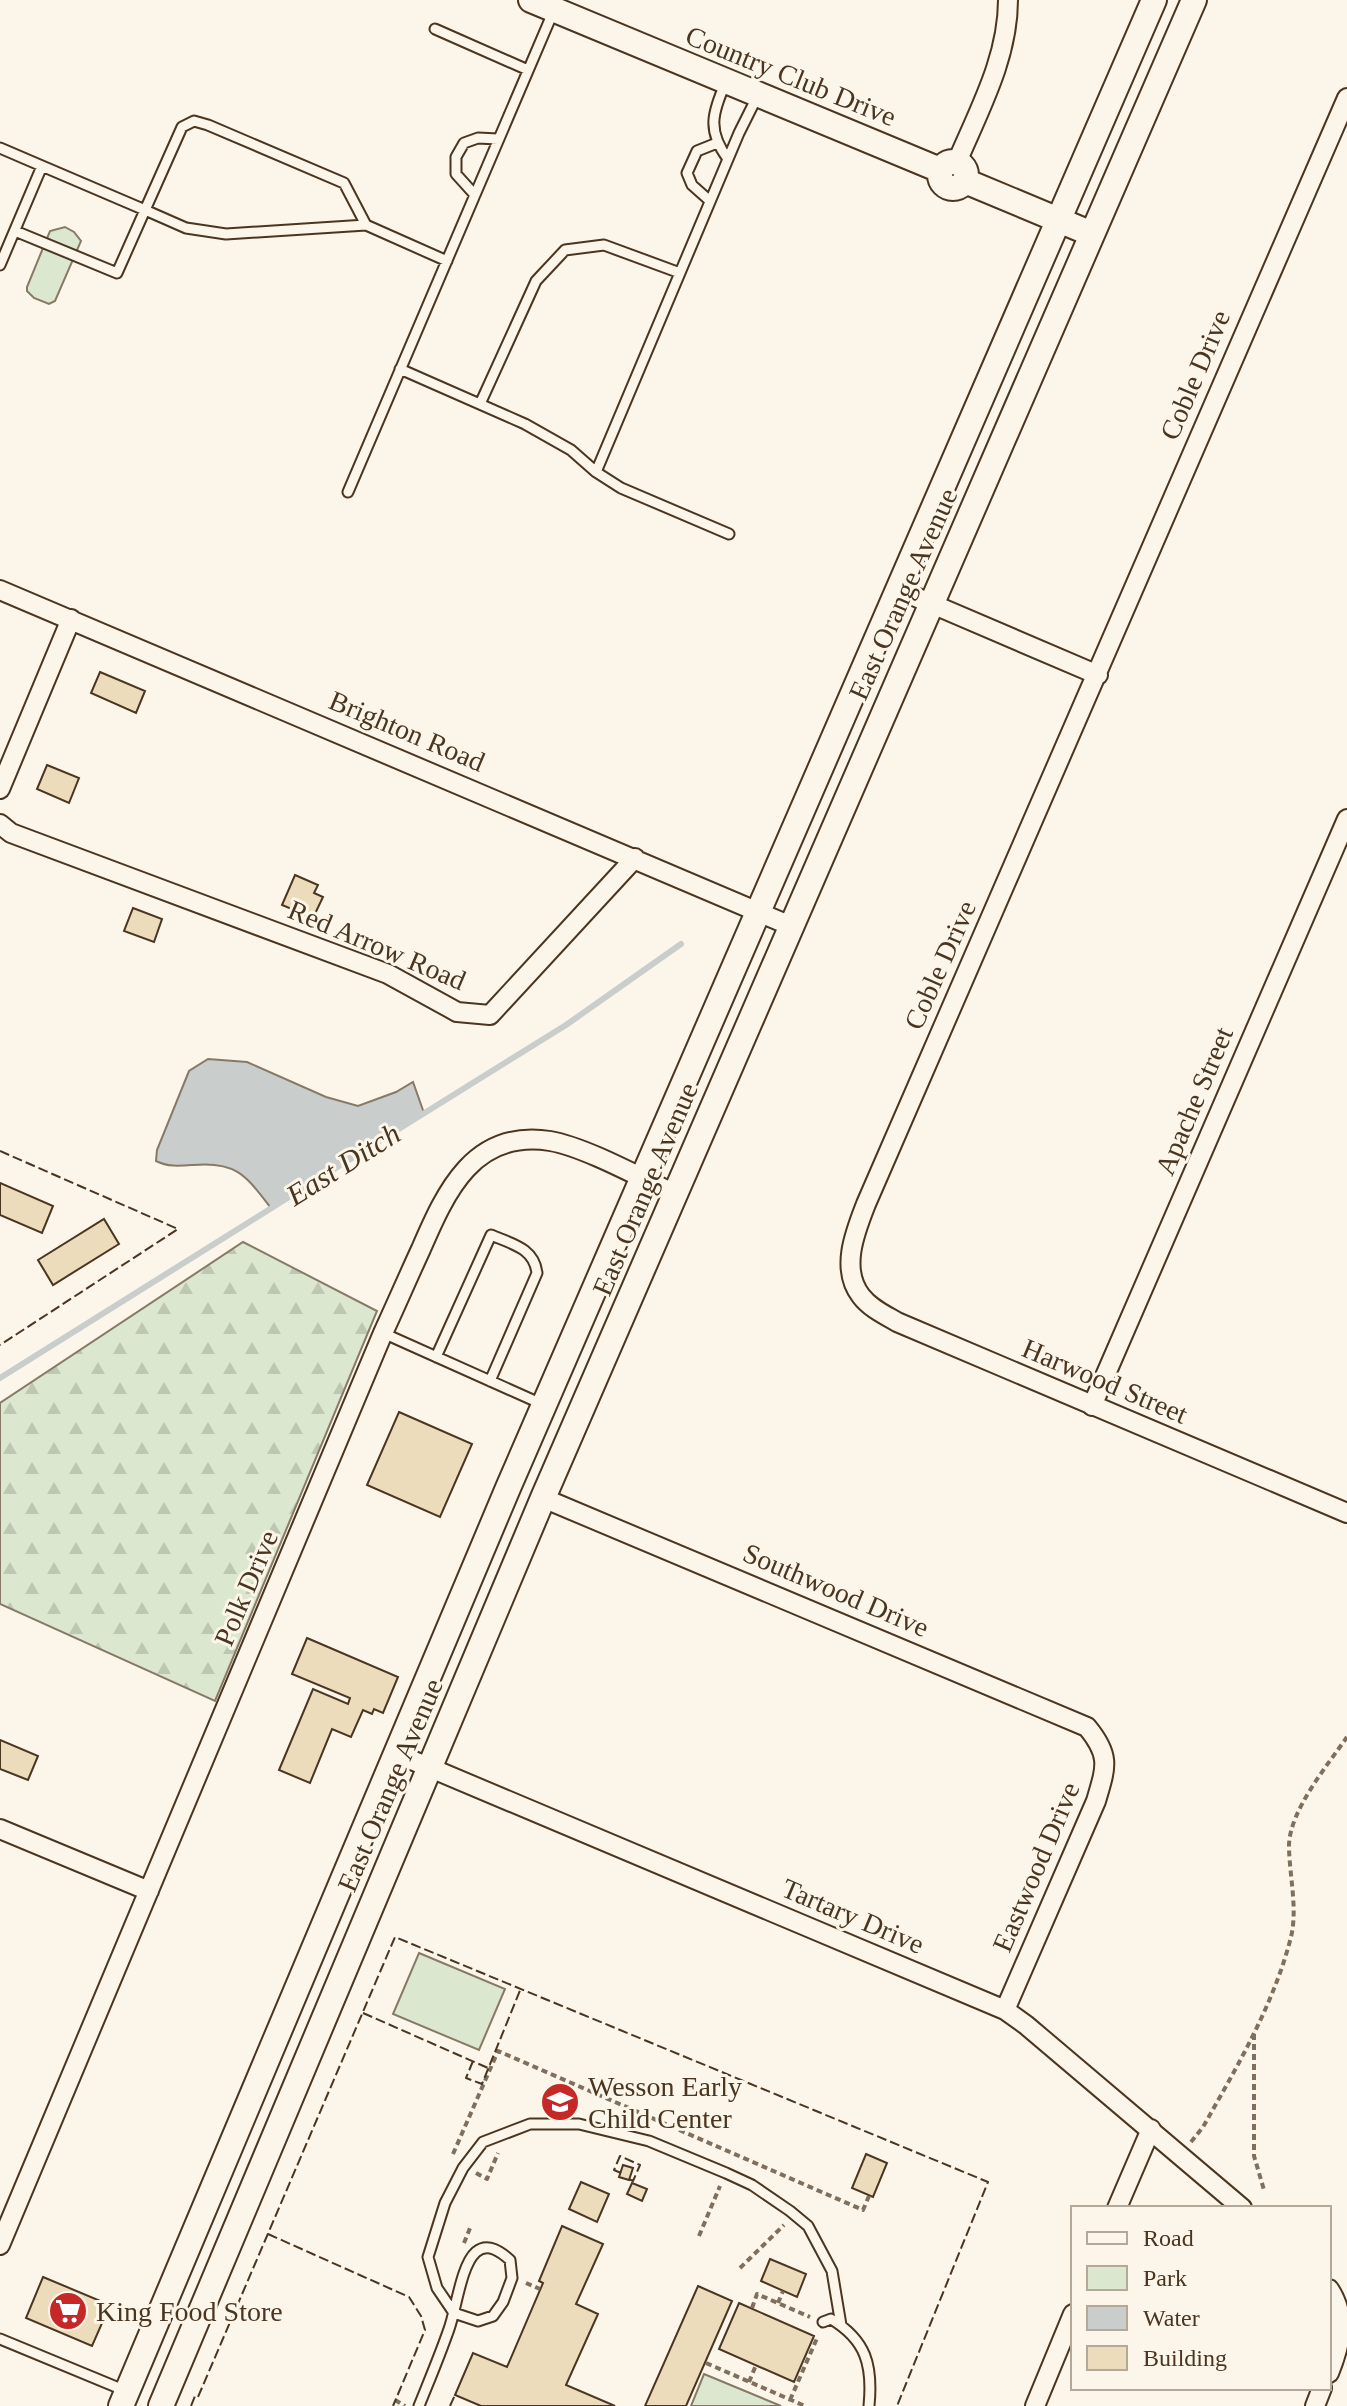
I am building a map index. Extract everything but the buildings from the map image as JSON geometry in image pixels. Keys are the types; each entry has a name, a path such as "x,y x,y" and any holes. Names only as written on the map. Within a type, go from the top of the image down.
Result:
{"street":[{"name":"Country Club Drive","path":"531,0 726,82 755,100 954,171 1092,234"},
{"path":"954,171 999,65 1008,0"},
{"name":"East Orange Avenue","path":"124,2399 544,1405 1154,0"},
{"name":"East Orange Avenue","path":"161,2406 543,1498 1194,0"},
{"name":"Coble Drive","path":"854,1282 851,1249 866,1204 1347,98"},
{"path":"897,589 1098,675"},
{"name":"Brighton Road","path":"0,590 791,926"},
{"path":"0,789 71,619"},
{"name":"Apache Street","path":"1092,1406 1347,819"},
{"name":"Red Arrow Road","path":"0,824 11,833 388,974 457,1012 490,1015 635,858"},
{"name":"Polk Drive","path":"0,2245 383,1333 443,1198 466,1167 486,1152 529,1139 553,1142 675,1194"},
{"name":"Harwood Street","path":"854,1282 860,1295 871,1306 897,1322 1347,1513"},
{"name":"Southwood Drive","path":"543,1498 1062,1716 1087,1727 1100,1743"},
{"name":"Eastwood Drive","path":"1005,2010 1096,1801 1106,1769 1100,1743"},
{"name":"Tartary Drive","path":"395,1753 1005,2010 1240,2206"},
{"path":"0,1829 149,1891"},
{"path":"1118,2206 1151,2129"},
{"path":"1331,2291 1345,2325 1342,2343 1331,2368"},
{"path":"1035,2406 1071,2319"}],"lane":[{"path":"348,492 554,10"},
{"path":"435,29 528,70"},
{"path":"726,82 715,107 713,127 717,143 728,159"},
{"path":"596,472 755,100"},
{"path":"15,231 117,273 182,127 194,121 344,183 366,225"},
{"path":"475,195 456,174 456,157 464,143 478,138 498,139"},
{"path":"710,201 692,185 687,173 697,151 717,143"},
{"path":"0,148 186,228 226,234 366,225 447,261"},
{"path":"0,265 42,166"},
{"path":"480,404 536,281 565,250 604,245 680,273"},
{"path":"400,369 525,424 571,450 621,488 729,534"},
{"path":"436,1357 491,1235 528,1251 536,1262 537,1273 490,1381"},
{"path":"383,1333 544,1405"},
{"path":"419,2406 454,2313 466,2271 476,2252 487,2248 498,2250 510,2260 512,2278 503,2302 493,2316 478,2321 454,2313 437,2288 428,2257 445,2203 463,2168 483,2142 530,2124 579,2124 649,2141 752,2185 808,2226 832,2271 841,2325"},
{"path":"823,2322 831,2319 841,2325 851,2332 863,2350 869,2372 869,2406"},
{"path":"0,2339 124,2399"}],"path":[{"path":"1181,2155 1203,2127 1263,2016 1293,1928 1289,1842 1293,1823 1347,1737"},
{"path":"1254,2032 1254,2156 1264,2190"},
{"path":"487,2179 498,2153"},
{"path":"699,2236 734,2154"},
{"path":"740,2268 784,2224 790,2211"},
{"path":"459,2255 470,2228"},
{"path":"778,2303 783,2291"},
{"path":"752,2308 757,2294 823,2322 790,2400"},
{"path":"706,2363 805,2406"},
{"path":"749,2382 756,2365"},
{"path":"395,2400 405,2406"}],"green space":[{"path":"65,227 81,241 55,301 49,304 34,298 27,287 50,231"},
{"path":"243,1242 377,1311 215,1701 0,1604 0,1403"},
{"path":"419,1953 505,1989 479,2050 393,2014"},
{"path":"704,2374 781,2406 691,2406"}],"water":[{"path":"208,1059 247,1062 326,1097 358,1106 413,1082 424,1113 271,1208 247,1179 230,1168 208,1164 174,1166 156,1161 157,1150 189,1071"}],"waterway":[{"name":"East Ditch","path":"349,1160 566,1025 681,944"},
{"name":"East Ditch","path":"315,1181 339,1166"},
{"name":"East Ditch","path":"0,1378 305,1187"}],"fence":[{"path":"0,1151 178,1229 0,1345"},
{"path":"191,2406 195,2396 198,2397 395,1937 988,2182 897,2406"},
{"path":"473,2061 466,2078 482,2084 521,1988"},
{"path":"363,2013 488,2068"},
{"path":"621,2173 614,2170 620,2156 640,2165 633,2181 629,2179"},
{"path":"268,2234 409,2297 421,2316 425,2330 393,2406"},
{"path":"450,2406 455,2395"}],"place":[{"name":"Wesson Early Child Center","path":"560,2102"},
{"name":"King Food Store","path":"68,2311"}]}
